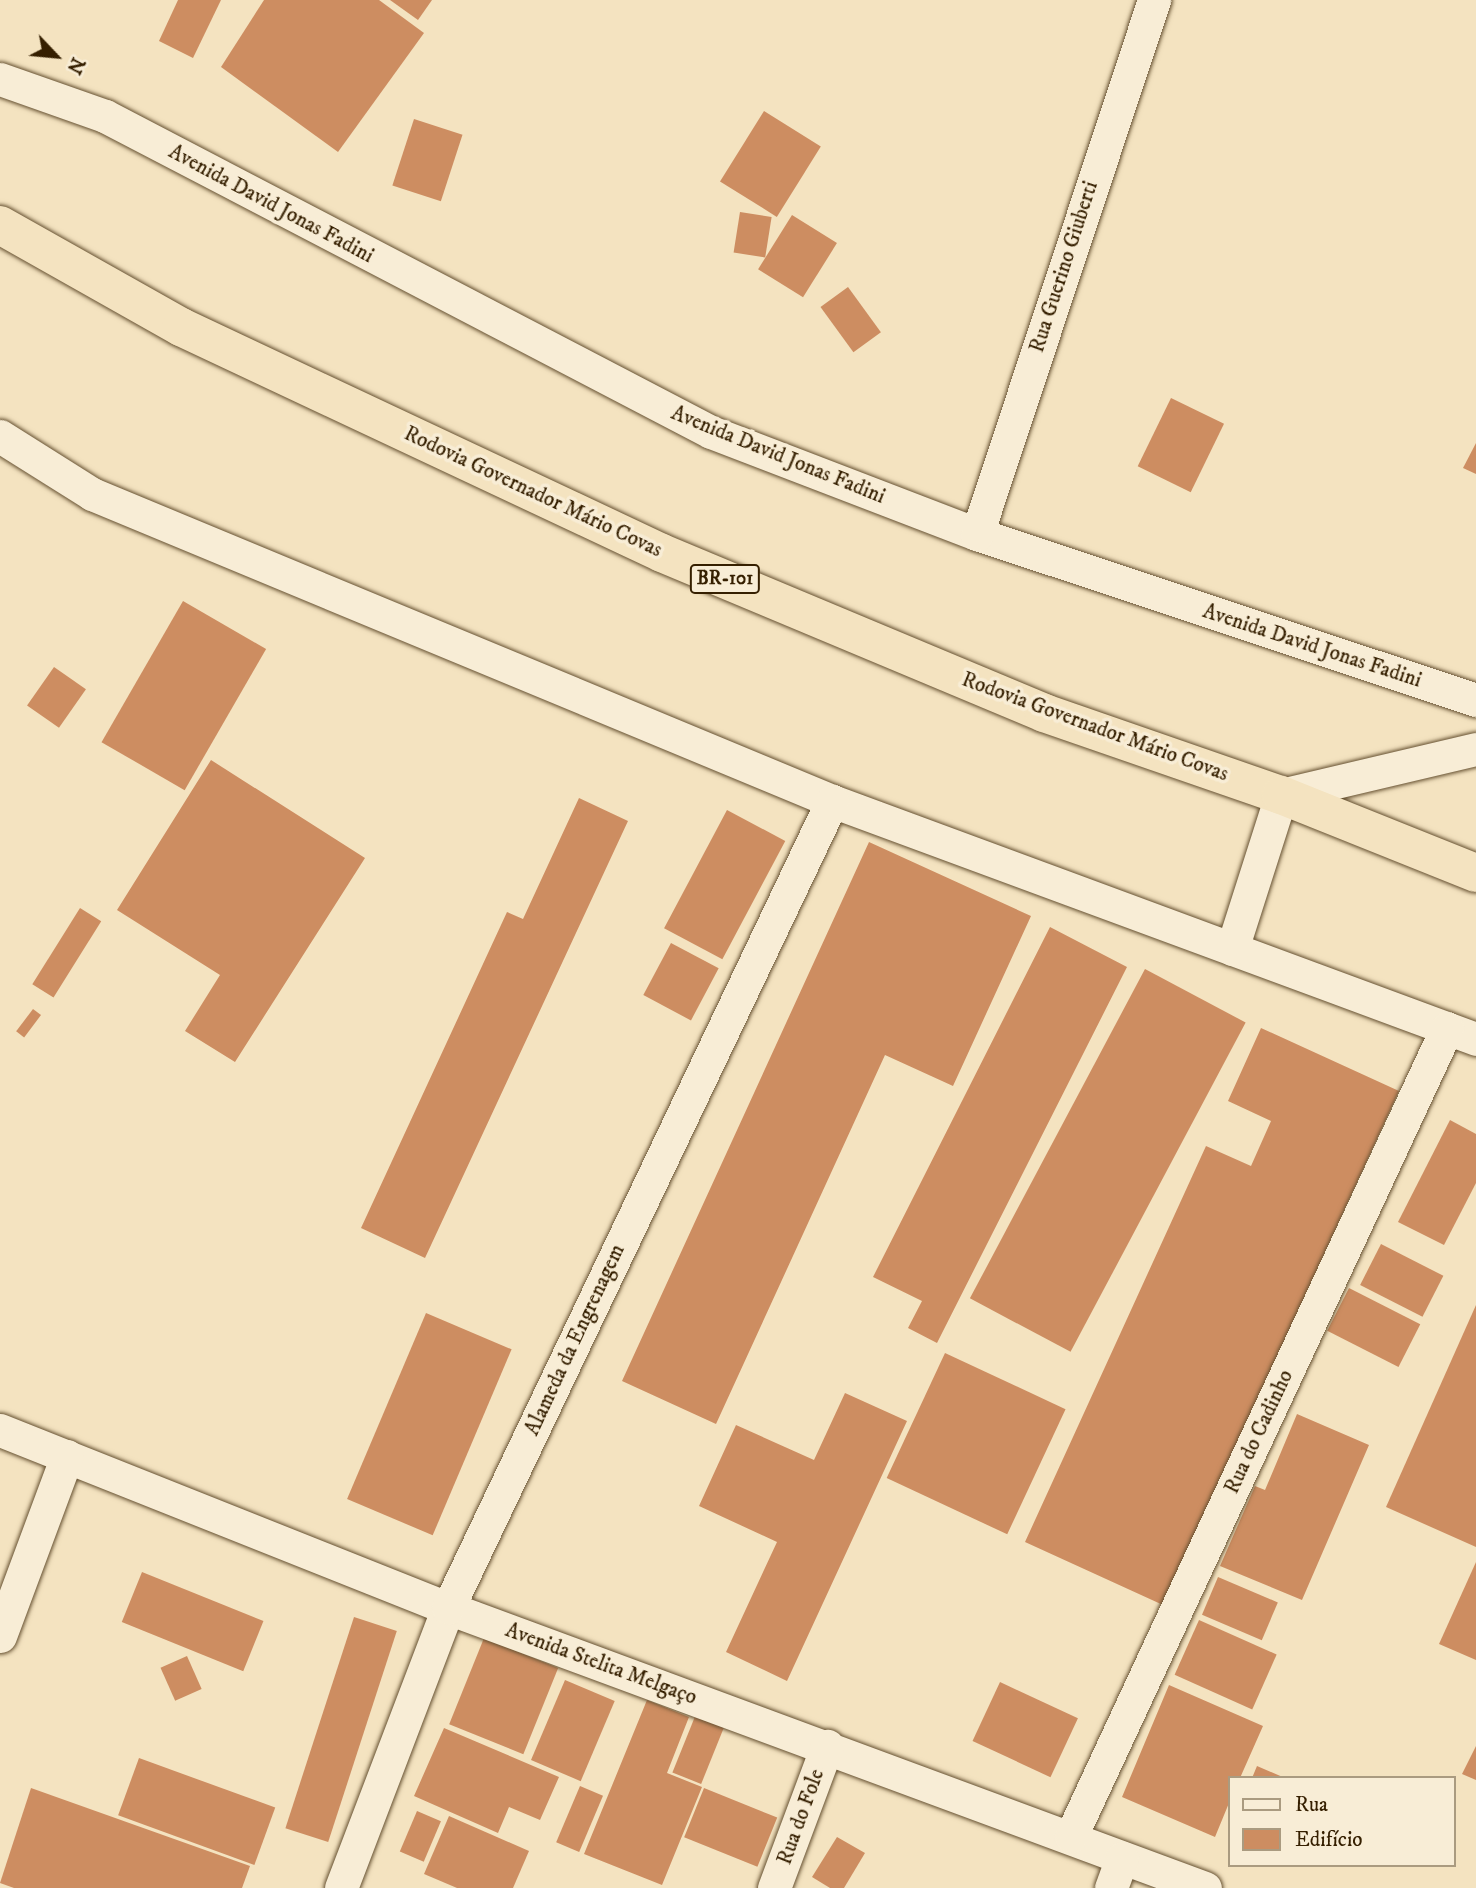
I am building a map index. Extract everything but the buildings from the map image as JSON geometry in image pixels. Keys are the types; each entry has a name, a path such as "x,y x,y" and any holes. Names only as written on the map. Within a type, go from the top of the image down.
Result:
{"highway":[{"name":"Rodovia Governador Mário Covas","path":"0,225 181,327 662,552 1044,713 1281,795 1476,873"}],"street":[{"name":"Rua Guerino Giuberti","path":"977,534 1154,0"},
{"name":"Avenida David Jonas Fadini","path":"0,79 105,116 711,432 977,534 1476,700"},
{"path":"0,436 92,494 832,801 1461,1034"},
{"path":"1232,948 1281,795 1476,749"},
{"name":"Alameda da Engrenagem","path":"341,1888 448,1608 832,801"},
{"name":"Rua do Cadinho","path":"1071,1836 1461,1034"},
{"name":"Avenida Stelita Melgaço","path":"0,1430 448,1608 1071,1836 1117,1873 1205,1888"},
{"path":"0,1636 67,1456"},
{"name":"Rua do Fole","path":"774,1888 827,1746"}]}
